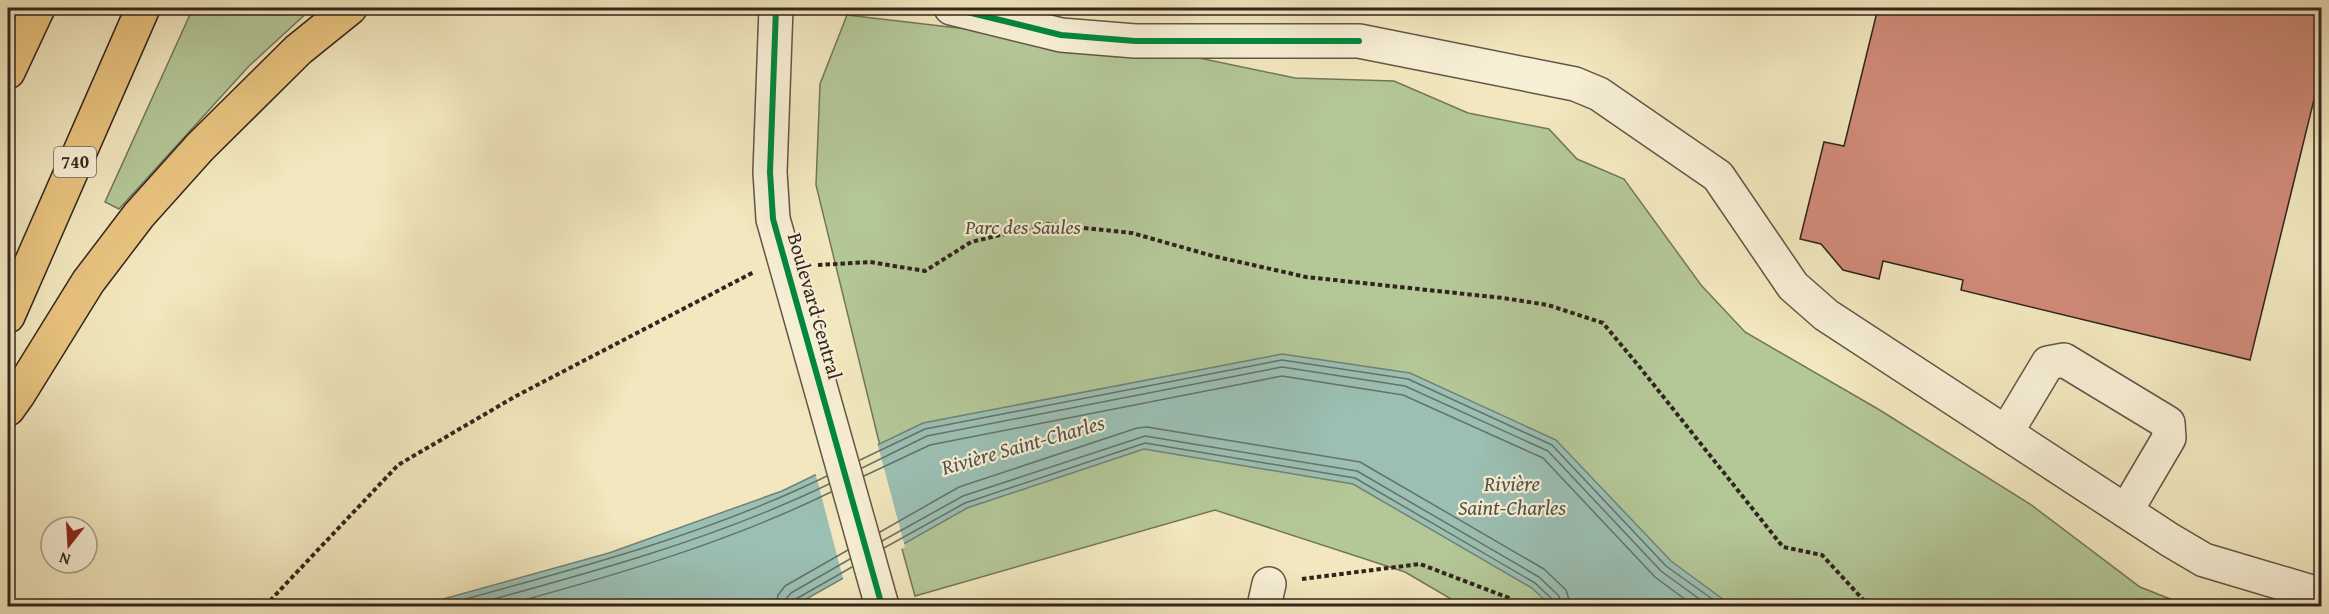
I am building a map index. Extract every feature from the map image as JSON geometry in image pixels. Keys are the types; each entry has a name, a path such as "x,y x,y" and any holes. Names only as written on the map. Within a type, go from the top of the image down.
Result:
{"highway":[{"path":"8,72 38,8"},
{"name":"740","path":"8,316 143,8"},
{"path":"8,408 88,282 139,215 200,147 290,58 350,8"}],"street":[{"name":"Boulevard Central","path":"776,8 770,172 772,219 882,606"},
{"path":"951,8 1061,34 1135,41 1359,41 1575,84 1599,94 1718,176 1793,286 1826,315 2204,560 2322,595"},
{"path":"2006,433 2048,363 2064,360 2168,423 2169,438 2126,511"}],"path":[{"path":"814,265 870,262 925,271 971,242 1047,224 1132,233 1213,256 1306,277 1548,305 1603,323 1783,547 1822,555 1869,606"},
{"path":"265,606 398,465 516,396 759,270"},
{"path":"1267,595 1323,575 1420,564 1509,598 1519,606"}],"green space":[{"path":"193,8 312,8 249,66 119,209 105,202"},
{"name":"Parc des Saules","path":"847,15 1180,54 1295,78 1394,81 1468,113 1549,129 1577,159 1624,179 1701,285 1745,332 1878,409 2030,504 2140,587 2188,606 1716,606 1550,447 881,450 816,185 820,84"},
{"path":"1143,441 1356,477 1562,606 1463,606 1405,572 1215,510 915,596 899,538 964,499"}],"water":[{"name":"Rivière Saint-Charles","path":"1282,354 1410,373 1556,440 1671,561 1732,606 1551,606 1532,588 1353,484 1144,449 967,508 794,606 418,606 609,553 782,491 923,423"}],"pier":[{"path":"877,442 905,547 844,582 815,472"}],"building":[{"path":"1878,8 2322,8 2322,67 2250,360 1961,290 1963,280 1883,261 1879,279 1843,270 1821,244 1800,239 1824,142 1844,146"}],"cycle path":[{"path":"776,8 770,172 773,219 882,606"},
{"path":"951,8 1061,35 1135,41 1359,41"}]}
